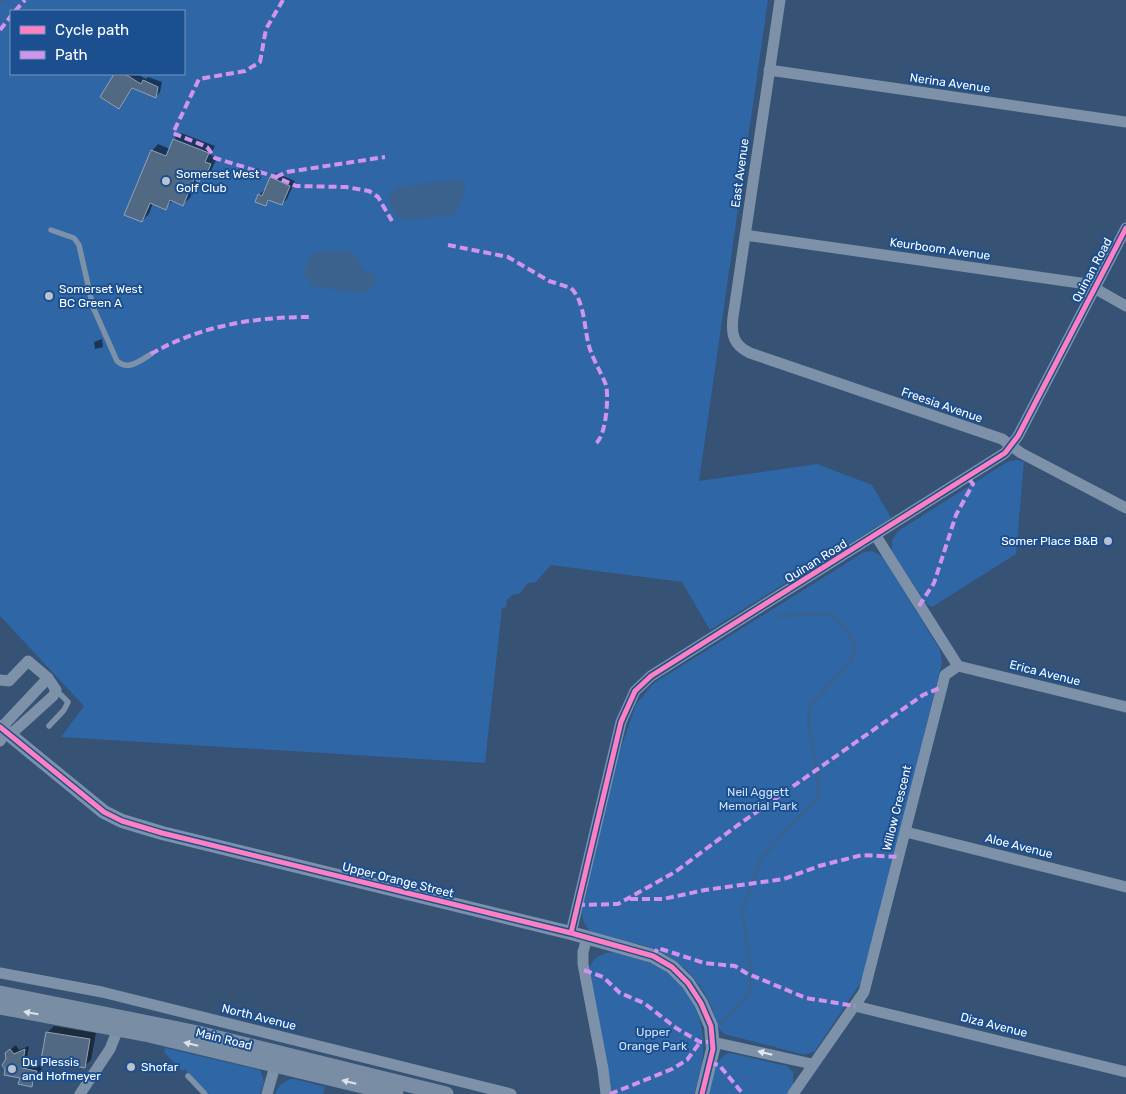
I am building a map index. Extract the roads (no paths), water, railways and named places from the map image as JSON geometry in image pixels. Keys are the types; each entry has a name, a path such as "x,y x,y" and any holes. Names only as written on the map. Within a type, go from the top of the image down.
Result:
{"main road":[{"name":"Main Road","path":"0,993 127,1017 403,1091 446,1094"},
{"name":"Main Road","path":"0,1007 277,1058"}],"street":[{"name":"East Avenue","path":"741,348 735,341 732,328 780,0"},
{"name":"Nerina Avenue","path":"769,70 1126,122"},
{"name":"Quinan Road","path":"571,933 621,722 626,707 635,691 651,676 993,462 1010,446 1018,436 1093,288 1126,228"},
{"name":"Keurboom Avenue","path":"745,234 1086,284 1126,306"},
{"name":"Freesia Avenue","path":"741,348 750,353 1002,439 1010,446 1126,508"},
{"path":"876,536 958,666"},
{"path":"0,680 9,681 28,662 48,678 56,690 37,711 3,733"},
{"name":"Erica Avenue","path":"958,666 1126,707"},
{"name":"Willow Crescent","path":"793,1094 812,1064 864,992 945,676 958,666"},
{"path":"3,733 26,701 48,678"},
{"name":"Upper Orange Street","path":"3,733 87,800 122,821 162,833 647,953 672,967 688,983 701,1003 711,1026 713,1042 702,1094"},
{"name":"Aloe Avenue","path":"906,832 1126,887"},
{"path":"587,938 583,952 583,964 606,1094"},
{"name":"North Avenue","path":"0,973 102,992 511,1094"},
{"name":"Diza Avenue","path":"855,1006 1126,1072"},
{"path":"80,1094 110,1049 118,1029"},
{"path":"713,1042 812,1064"},
{"path":"267,1094 277,1058"}],"lane":[{"path":"51,230 72,237 79,245 93,307 116,360 122,365 130,365 151,354"},
{"path":"49,726 64,710 68,702 56,690"},
{"path":"26,701 37,711"},
{"path":"188,1076 205,1094"}],"waterway":[{"path":"0,3 3,0"},
{"path":"721,1024 749,993 752,977 742,912 761,858 818,797 818,775 808,720 811,705 850,661 856,650 850,635 835,618 816,613 776,616"}],"place":[{"name":"Somerset West Golf Club","path":"166,181"},
{"name":"Somerset West BC Green A","path":"49,296"},
{"name":"Somer Place B&B","path":"1108,541"},
{"name":"Shofar","path":"131,1067"},
{"name":"Du Plessis and Hofmeyer","path":"12,1069"}],"park label":[{"name":"Neil Aggett Memorial Park","path":"758,799"},
{"name":"Upper Orange Park","path":"653,1039"}]}
